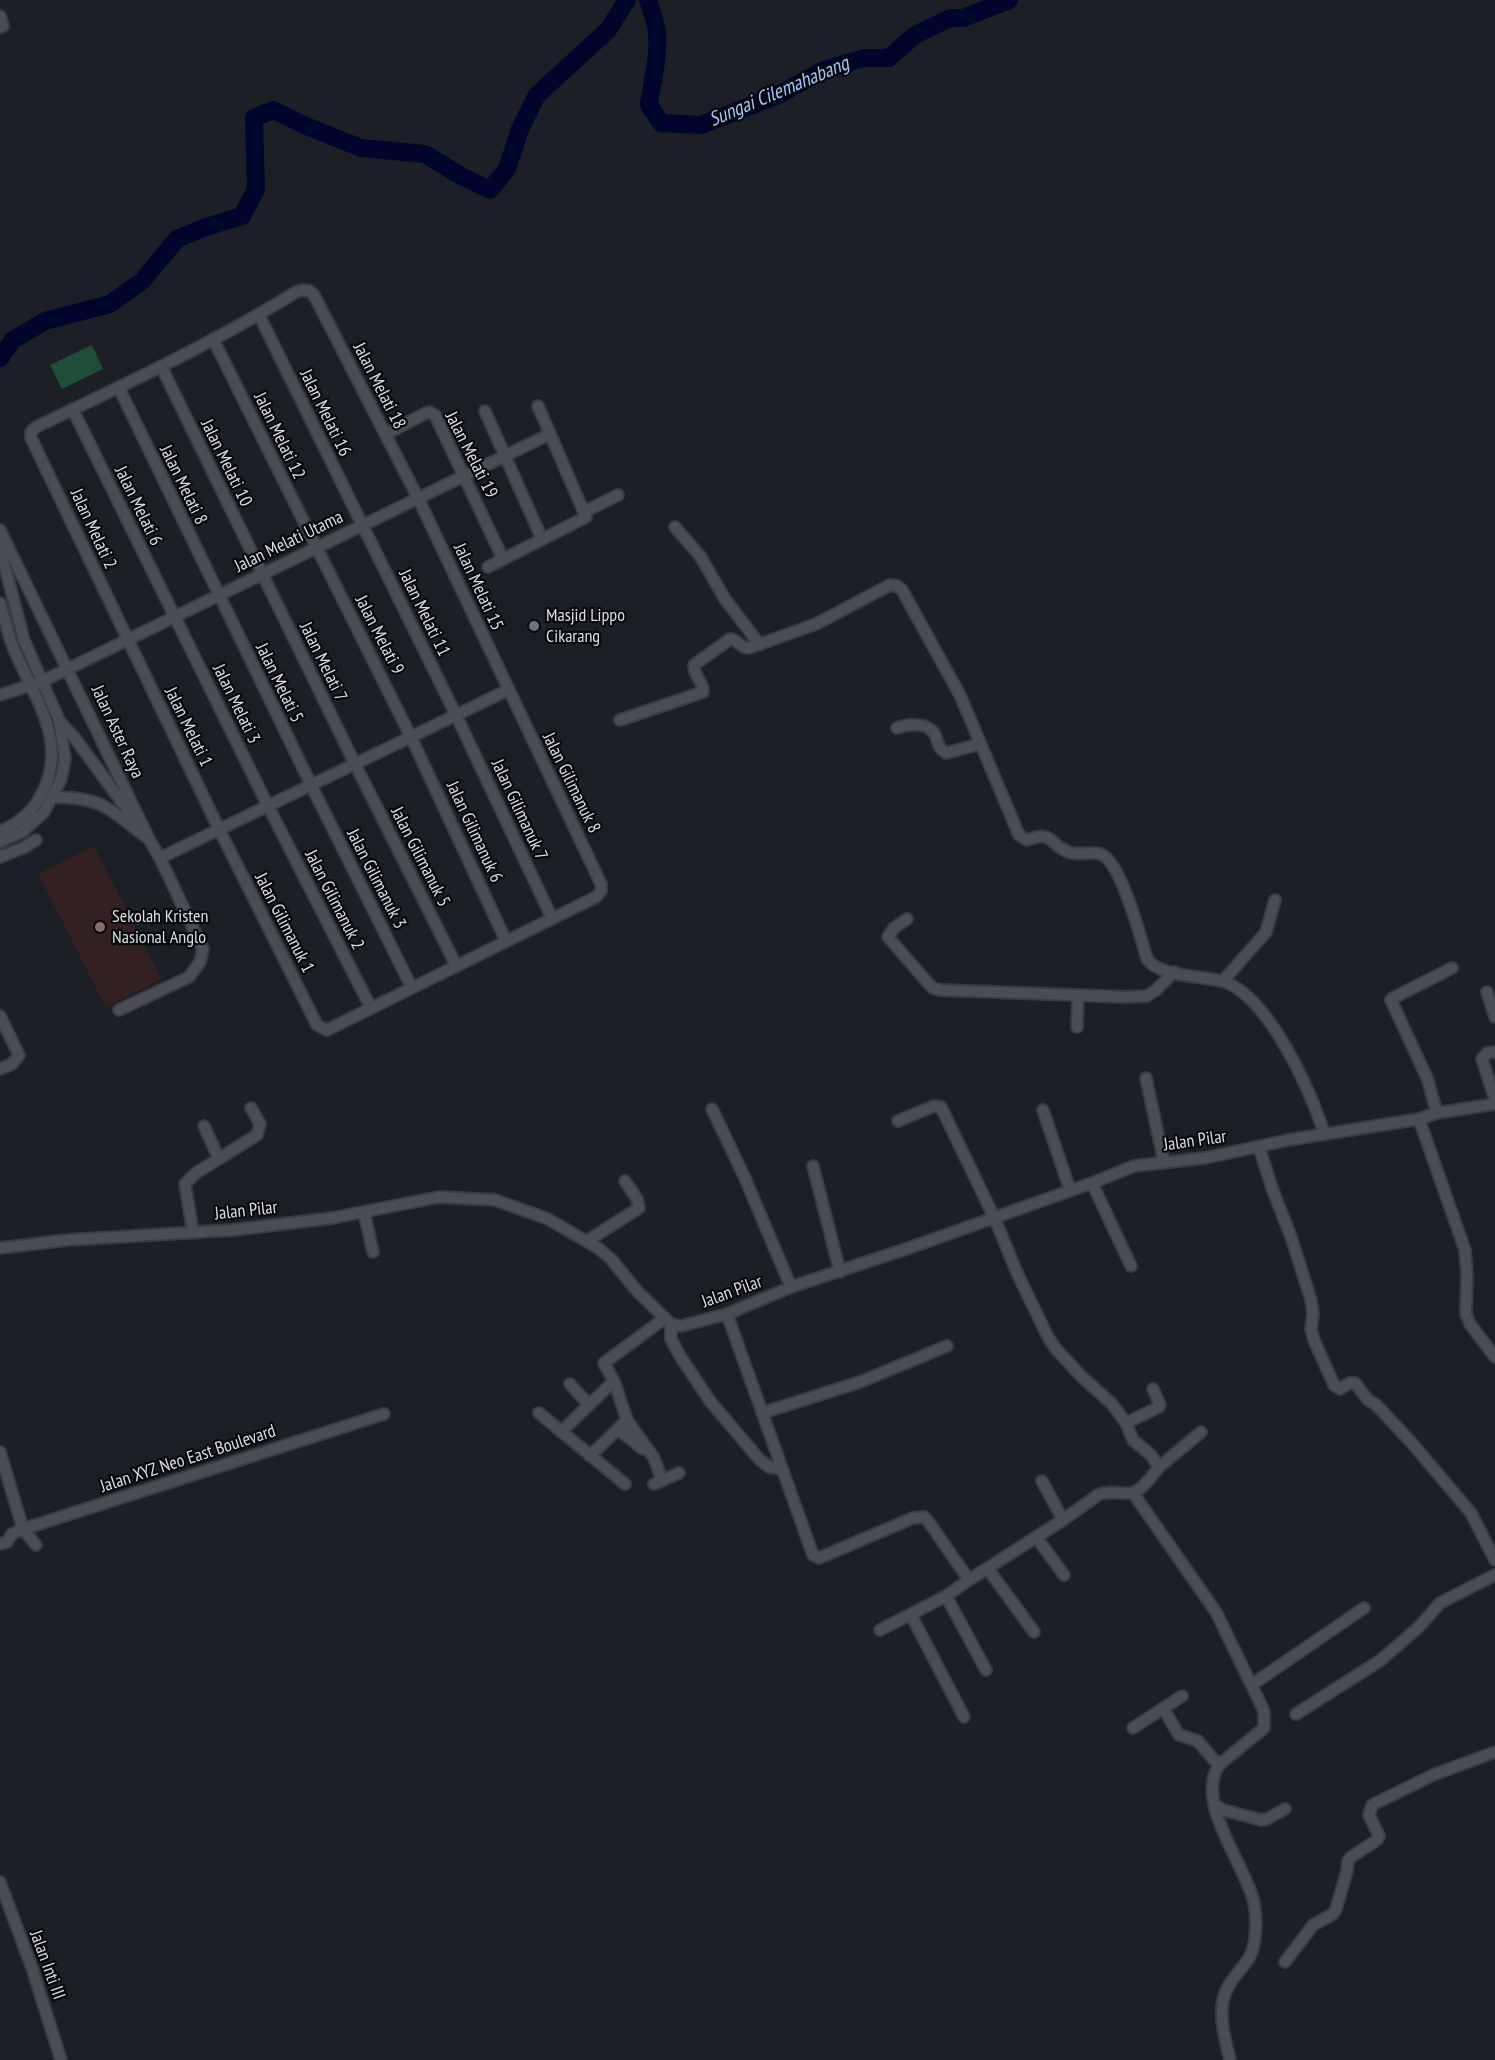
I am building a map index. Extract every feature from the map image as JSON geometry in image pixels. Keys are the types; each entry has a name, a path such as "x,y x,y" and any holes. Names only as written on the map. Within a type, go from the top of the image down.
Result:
{"street":[{"path":"0,16 3,26 0,27"},
{"name":"Jalan Melati 18","path":"259,315 296,291 309,291 314,295 418,498"},
{"path":"73,410 259,315"},
{"name":"Jalan Melati 16","path":"259,315 363,525"},
{"name":"Jalan Melati 12","path":"213,339 317,548"},
{"name":"Jalan Melati 10","path":"161,366 261,574"},
{"name":"Jalan Melati 8","path":"119,388 218,596"},
{"path":"538,406 585,515"},
{"name":"Jalan Melati 2","path":"73,410 36,427 31,438 127,640"},
{"name":"Jalan Melati 6","path":"73,410 174,617"},
{"path":"484,411 542,539"},
{"name":"Jalan Melati 19","path":"386,434 424,414 430,412 435,415 503,559"},
{"name":"Jalan Melati Utama","path":"0,695 43,681 69,669 550,434"},
{"path":"488,567 618,495"},
{"name":"Jalan Melati 15","path":"418,498 508,690"},
{"name":"Jalan Melati 11","path":"363,525 456,715"},
{"path":"675,527 700,556 725,599 760,645"},
{"name":"Jalan Aster Raya","path":"0,530 203,949 200,962 189,977 118,1010"},
{"path":"0,548 24,640 59,720 64,759 61,779 44,812 22,832 0,842"},
{"name":"Jalan Melati 9","path":"317,548 411,737"},
{"name":"Jalan Melati 7","path":"261,574 355,764"},
{"path":"620,720 703,692 694,665 730,639 735,640 746,649 760,645 816,624 886,586 897,586 902,590 960,695 1019,835 1027,840 1040,836 1049,837 1066,851 1079,854 1100,853 1106,857 1112,864 1126,893 1147,959 1156,968 1222,981 1235,986 1244,993 1288,1049 1302,1076 1324,1133"},
{"name":"Jalan Melati 5","path":"218,596 311,785"},
{"path":"0,603 12,645 48,724 53,752 51,773 37,803 10,827 0,831"},
{"name":"Jalan Melati 3","path":"174,617 268,806"},
{"name":"Jalan Melati 1","path":"127,640 219,830"},
{"path":"160,858 508,690"},
{"name":"Jalan Gilimanuk 8","path":"508,690 601,884 601,891 596,897 552,918"},
{"name":"Jalan Gilimanuk 7","path":"456,715 552,918"},
{"path":"59,720 149,839"},
{"path":"897,728 906,724 914,724 930,729 934,733 937,746 946,753 980,744"},
{"name":"Jalan Gilimanuk 6","path":"411,737 506,941"},
{"name":"Jalan Gilimanuk 5","path":"355,764 456,965"},
{"name":"Jalan Gilimanuk 3","path":"311,785 412,988"},
{"path":"53,797 81,798 105,806 149,839"},
{"name":"Jalan Gilimanuk 2","path":"268,806 370,1008"},
{"name":"Jalan Gilimanuk 1","path":"219,830 317,1025 327,1030 370,1008"},
{"path":"0,856 33,842 22,832"},
{"path":"1222,981 1266,932 1275,900"},
{"path":"370,1008 552,918"},
{"path":"907,919 894,928 888,937 892,945 933,988 940,990 1147,996 1174,972"},
{"path":"1437,1113 1426,1078 1391,1000 1452,968"},
{"path":"1487,992 1495,1017"},
{"path":"1077,1027 1078,995"},
{"path":"0,1016 19,1055 12,1064 0,1069"},
{"path":"1495,1052 1487,1053 1482,1059 1495,1102"},
{"path":"1146,1078 1164,1162"},
{"name":"Jalan Pilar","path":"0,1248 67,1240 233,1230 364,1212 439,1197 495,1200 548,1219 587,1241 611,1259 637,1291 668,1321 681,1326 727,1314 791,1287 840,1272 1134,1166 1206,1158 1324,1133 1419,1119 1437,1113 1495,1102"},
{"path":"898,1121 934,1106 941,1107 1048,1337 1065,1359 1112,1404 1126,1423 1133,1440 1151,1455 1159,1467"},
{"path":"193,1232 185,1184 196,1173 257,1135 260,1124 251,1108"},
{"path":"712,1109 744,1176 791,1287"},
{"path":"1043,1110 1070,1190"},
{"path":"1419,1119 1465,1250 1466,1314 1470,1324 1495,1357"},
{"path":"204,1126 219,1159"},
{"path":"1259,1147 1311,1300 1313,1314 1311,1329 1314,1340 1334,1385 1340,1389 1355,1383 1368,1400 1375,1404 1406,1436 1471,1513 1495,1560"},
{"path":"813,1166 840,1272"},
{"path":"587,1241 639,1208 637,1199 625,1181"},
{"path":"1092,1183 1131,1266"},
{"path":"364,1212 373,1252"},
{"path":"727,1314 815,1557 819,1558 920,1517 928,1521 969,1580"},
{"path":"679,1473 658,1482 654,1458 627,1420 614,1382 604,1363 668,1321 671,1339 710,1401 759,1459 769,1467 782,1469"},
{"path":"762,1413 860,1382 947,1346"},
{"path":"561,1432 614,1382"},
{"path":"570,1384 589,1405"},
{"path":"1126,1423 1159,1407 1153,1389"},
{"path":"539,1413 625,1484"},
{"name":"Jalan XYZ Neo East Boulevard","path":"4,1543 12,1534 23,1529 384,1414"},
{"path":"590,1456 627,1420"},
{"path":"618,1429 654,1458"},
{"path":"880,1630 946,1596 1037,1538 1098,1495 1104,1492 1133,1493 1148,1481 1159,1467 1201,1432"},
{"path":"0,1452 23,1529 36,1545"},
{"path":"1042,1480 1063,1520"},
{"path":"1133,1493 1216,1612 1253,1684 1264,1711 1264,1728 1220,1764 1211,1792 1213,1803 1236,1861 1248,1884 1256,1922 1250,1956 1227,1988 1221,2009 1230,2060"},
{"path":"1037,1538 1064,1575"},
{"path":"988,1569 1034,1632"},
{"path":"1296,1714 1381,1660 1420,1626 1440,1604 1495,1575"},
{"path":"946,1596 986,1670"},
{"path":"1253,1684 1364,1608"},
{"path":"911,1614 964,1717"},
{"path":"1133,1728 1182,1696"},
{"path":"1163,1708 1179,1735 1198,1741 1220,1764"},
{"path":"1284,1962 1313,1925 1333,1914 1351,1857 1377,1840 1379,1836 1369,1815 1372,1805 1433,1775 1495,1752"},
{"path":"1213,1803 1223,1810 1261,1820 1285,1809"},
{"name":"Jalan Inti III","path":"0,1882 48,2016 61,2060"}],"shaded area":[{"name":"Sekolah Kristen Nasional Anglo","path":"94,846 161,979 106,1007 38,874"}],"green space":[{"path":"92,345 103,369 62,389 50,365"}],"waterway":[{"name":"Sungai Cilemahabang","path":"0,358 13,340 45,321 110,304 142,281 177,239 242,216 256,189 254,118 273,110 361,148 425,154 461,176 490,190 507,169 520,129 537,95 608,30 627,0"},
{"name":"Sungai Cilemahabang","path":"648,0 657,33 656,60 649,105 661,123 701,125 778,95 824,70 864,58 889,58 915,35 950,18 963,18 1009,0"}],"place":[{"name":"Masjid Lippo Cikarang","path":"534,626"},
{"name":"Sekolah Kristen Nasional Anglo","path":"100,927"}]}
